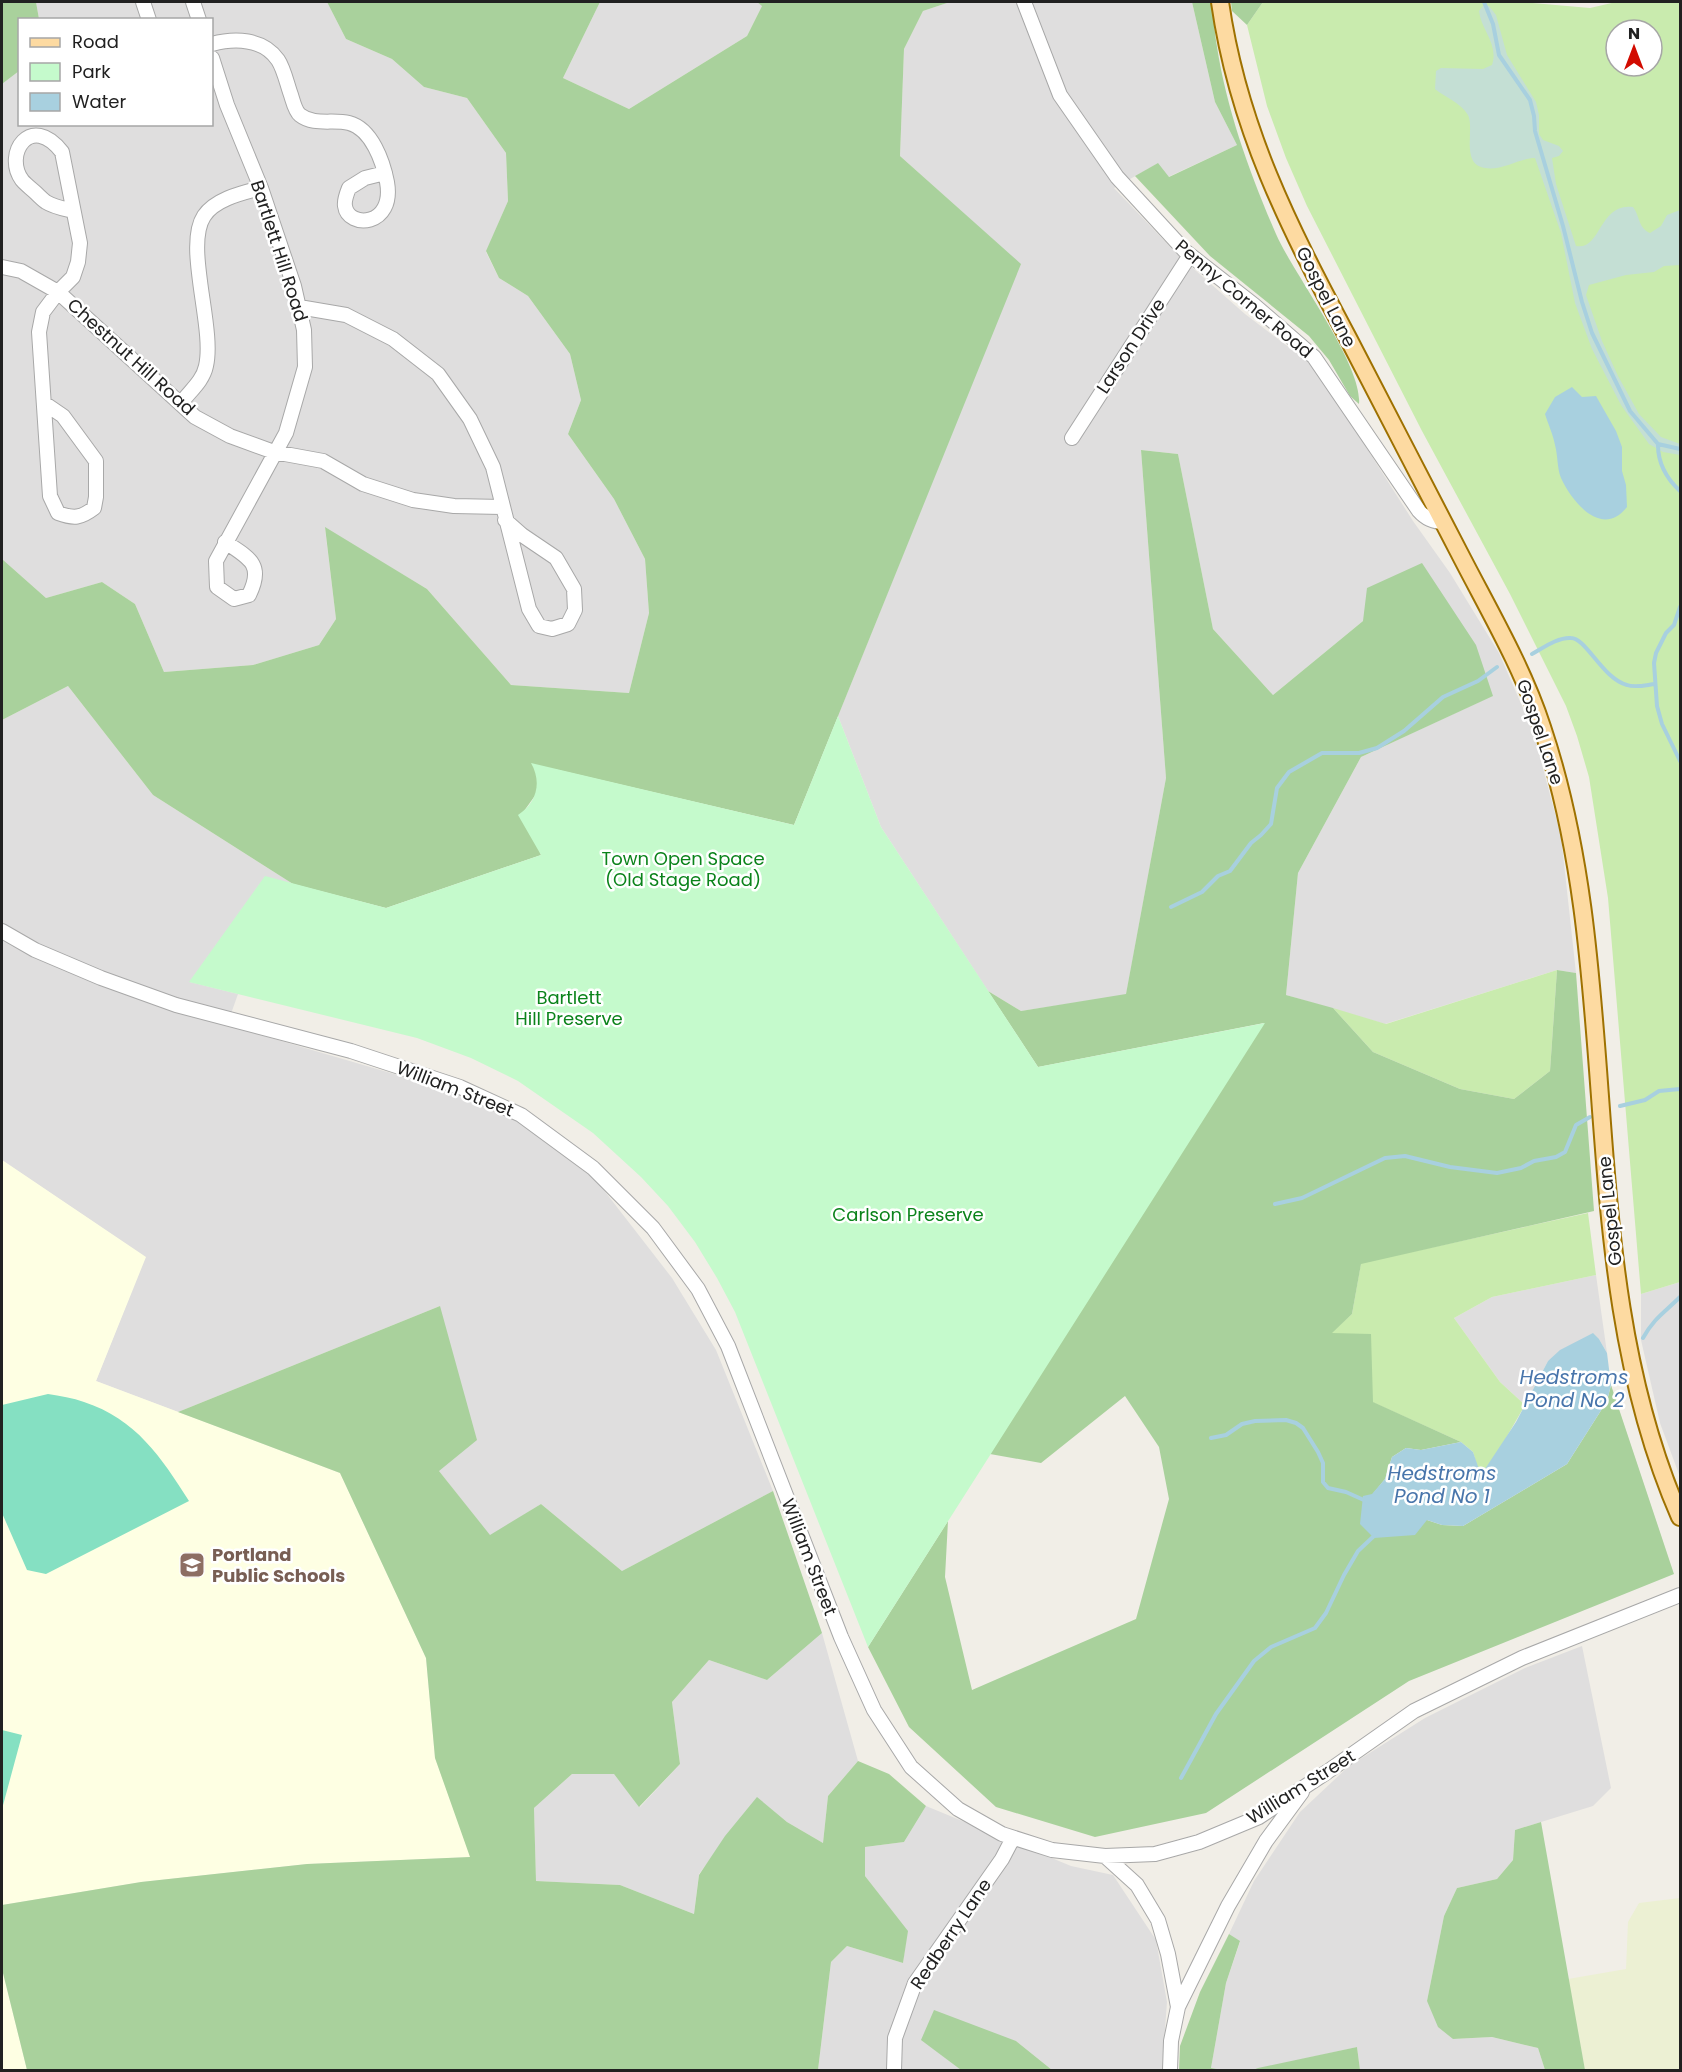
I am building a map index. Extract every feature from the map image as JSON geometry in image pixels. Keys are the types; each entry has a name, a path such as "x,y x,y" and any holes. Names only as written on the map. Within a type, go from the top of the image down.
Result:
{"main road":[{"name":"Gospel Lane","path":"1220,2 1232,69 1244,112 1282,210 1495,622 1532,701 1558,778 1568,817 1585,930 1606,1184 1622,1316 1632,1373 1649,1436 1680,1517"}],"street":[{"path":"143,2 148,18"},
{"path":"192,2 198,18"},
{"name":"Penny Corner Road","path":"1024,2 1060,95 1117,177 1190,255 1254,305 1314,357 1419,511 1429,519 1443,522"},
{"path":"213,44 227,40 249,41 266,49 278,60 297,113 308,120 349,123 362,129 373,144 385,173"},
{"name":"Bartlett Hill Road","path":"213,61 227,105 261,188 294,286 304,330 305,367 285,433 225,542"},
{"path":"44,403 63,416 96,461 94,508 84,515 72,518 58,513 50,496 39,332 44,312 58,292 73,277 78,262 80,243 62,152 53,141 43,135 32,135 21,144 16,156 16,166 22,180 46,202 73,211"},
{"path":"181,403 201,380 208,347 197,247 198,229 204,215 218,203 261,188"},
{"name":"Larson Drive","path":"1072,438 1190,255"},
{"name":"Chestnut Hill Road","path":"2,267 21,271 58,292 195,417 230,436 273,452 323,461 363,484 413,500 504,513"},
{"path":"299,307 346,315 393,339 438,374 470,419 493,467 504,513 529,609 539,626 552,629 568,624 575,610 574,589 556,558 522,535 504,513"},
{"name":"William Street","path":"2,932 35,950 101,978 176,1005 351,1051 460,1087 521,1114 593,1168 653,1228 698,1289 728,1346 841,1637 874,1710 911,1767 958,1809 1002,1834 1052,1850 1105,1856 1155,1854 1199,1842 1259,1816 1414,1711 1522,1658 1680,1595"},
{"path":"1170,2070 1171,2042 1178,2007 1228,1906 1266,1841 1306,1786"},
{"name":"Redberry Lane","path":"894,2070 895,2038 915,1983 1002,1859 1013,1838"},
{"path":"1105,1856 1137,1885 1158,1920 1168,1954 1178,2007"}],"shaded area":[{"path":"36,2 327,2 346,39 392,59 424,87 467,98 506,153 508,201 486,252 499,278 528,296 570,354 581,400 568,434 614,499 645,559 649,613 629,693 511,685 427,589 325,528 336,619 319,645 253,665 164,672 135,604 102,582 46,598 2,559 2,84 18,72 18,126 213,126 213,18 39,18"},
{"path":"600,2 764,2 747,36 629,109 563,78"},
{"path":"950,2 1192,2 1215,102 1237,145 1168,177 1157,164 1114,188 1178,255 1245,314 1315,367 1413,521 1450,573 1499,653 1533,731 1561,836 1576,973 1557,970 1385,1024 1286,995 1298,873 1361,757 1492,696 1363,621 1273,695 1213,629 1178,454 1141,450 1166,778 1126,995 1021,1011 988,991 881,827 838,716 1020,264 900,156 904,49 923,11"},
{"path":"1483,6 1489,6 1496,15 1507,55 1536,102 1539,134 1543,140 1559,146 1563,151 1559,156 1552,158 1556,184 1576,246 1584,246 1591,241 1607,218 1622,207 1633,207 1641,225 1650,233 1661,226 1667,215 1680,210 1680,265 1664,266 1654,272 1626,275 1589,285 1586,295 1602,341 1639,414 1661,437 1680,444 1680,455 1663,452 1649,444 1621,405 1592,349 1575,303 1561,233 1535,158 1498,168 1485,168 1477,165 1470,153 1468,115 1457,103 1435,89 1436,71 1441,68 1483,69 1492,65 1493,50 1480,18 1479,11"},
{"path":"68,686 153,795 293,884 265,877 190,982 238,994 227,1025 459,1093 514,1119 596,1180 672,1278 716,1350 773,1491 622,1571 541,1504 490,1536 439,1471 440,1306 178,1412 96,1381 145,1257 2,1160 2,720"},
{"name":"Portland Public Schools","path":"2,1160 146,1257 96,1381 340,1473 426,1658 435,1758 471,1857 307,1864 141,1882 2,1905"},
{"path":"1596,1275 1607,1353 1599,1339 1548,1361 1525,1405 1500,1382 1454,1318 1492,1297"},
{"path":"1680,1282 1680,1477 1660,1423 1641,1340 1641,1294"},
{"path":"822,1633 858,1761 828,1796 823,1843 787,1822 757,1798 699,1874 694,1914 620,1885 536,1881 534,1808 572,1774 614,1774 640,1807 680,1764 672,1702 709,1660 767,1680"},
{"path":"1582,1646 1611,1788 1593,1806 1515,1830 1513,1860 1497,1879 1457,1888 1444,1916 1427,2001 1453,2039 1492,2037 1538,2048 1545,2070 1360,2070 1357,2047 1253,2070 1211,2068 1226,1983 1240,1942 1229,1934 1254,1881 1300,1812 1349,1766 1425,1718 1525,1668"},
{"path":"926,1806 1071,1866 1113,1875 1156,1940 1167,2002 1162,2070 1052,2070 1016,2041 922,2040 961,2070 818,2070 831,1962 847,1946 903,1963 907,1931 865,1876 865,1847 904,1842"},
{"path":"1680,1898 1680,2070 1585,2070 1568,1979 1626,1969 1628,1922 1639,1903"},
{"path":"2,1969 27,2070 2,2070"}],"green space":[{"path":"2,2 36,2 39,18 18,18 18,72 2,84"},
{"path":"327,2 600,2 563,78 629,109 747,36 762,6 757,2 950,2 923,11 904,49 900,156 1021,264 794,825 554,769 524,811 541,855 386,908 293,884 153,795 68,686 2,720 2,559 46,598 102,582 135,604 164,672 253,665 319,645 336,619 325,527 427,589 511,685 629,693 649,613 645,559 614,499 568,434 581,400 570,354 528,296 499,278 486,251 508,201 506,153 467,98 424,87 392,59 346,39"},
{"path":"1192,2 1213,2 1215,36 1221,71 1233,118 1257,188 1276,234 1326,320 1350,367 1357,387 1359,404 1350,396 1329,360 1309,336 1210,256 1135,176 1158,163 1169,177 1237,145 1215,102"},
{"path":"1231,2 1263,2 1247,25 1232,11"},
{"path":"1263,2 1520,2 1590,8 1616,2 1680,2 1680,1282 1641,1294 1608,898 1589,777 1577,736 1566,706 1510,594 1422,431 1307,206 1267,106 1247,25"},
{"path":"1141,450 1178,454 1213,629 1273,695 1363,621 1367,588 1422,563 1476,645 1493,696 1361,757 1298,873 1286,995 1333,1008 1373,1052 1460,1089 1514,1099 1550,1071 1557,970 1576,973 1594,1211 1361,1264 1352,1314 1332,1333 1371,1334 1373,1402 1461,1442 1421,1450 1406,1448 1392,1457 1385,1479 1372,1495 1427,1520 1442,1525 1463,1526 1567,1464 1607,1401 1611,1385 1674,1574 1409,1681 1206,1813 1095,1837 996,1807 909,1727 868,1647 948,1521 945,1577 972,1690 1136,1619 1169,1499 1159,1447 1125,1396 1041,1463 990,1454 1264,1023 1038,1067 988,991 1021,1011 1126,994 1166,778"},
{"name":"Carlson Preserve","path":"838,716 881,827 1038,1067 1265,1023 868,1647 735,1312 695,1242 668,1206 641,1177 593,1133 518,1081 471,1058 417,1038 189,982 265,876 386,908 541,855 518,815 530,804 536,792 536,777 531,763 794,825"},
{"path":"1557,970 1550,1071 1514,1099 1460,1089 1373,1052 1333,1008 1386,1024"},
{"path":"1588,1213 1596,1275 1492,1297 1454,1318 1500,1382 1525,1405 1498,1452 1480,1476 1473,1452 1461,1442 1372,1402 1331,1333 1352,1314 1361,1263"},
{"path":"440,1306 477,1440 439,1471 490,1535 541,1504 622,1571 773,1491 822,1633 767,1680 709,1660 672,1702 680,1764 639,1807 614,1774 572,1774 534,1808 536,1881 620,1885 694,1914 699,1875 725,1836 757,1797 787,1822 823,1843 828,1796 858,1761 889,1774 926,1806 904,1842 865,1847 865,1876 908,1931 903,1963 847,1946 831,1962 818,2070 27,2070 2,1969 2,1905 141,1882 307,1864 470,1857 435,1758 426,1658 340,1473 178,1412"},
{"path":"48,1394 75,1399 102,1409 133,1429 146,1441 168,1469 189,1501 46,1574 27,1570 2,1513 2,1405"},
{"path":"2,1730 22,1735 2,1809"},
{"path":"1541,1822 1585,2070 1545,2070 1538,2048 1492,2037 1453,2039 1438,2027 1427,2001 1444,1916 1457,1888 1497,1879 1513,1860 1515,1830"},
{"path":"1229,1934 1240,1941 1226,1983 1211,2068 1222,2070 1179,2070 1180,2046 1200,1992"},
{"path":"934,2010 1016,2041 1052,2070 961,2070 921,2040"},
{"path":"1357,2047 1360,2070 1253,2070 1258,2068"}],"water":[{"path":"1572,387 1582,397 1596,396 1616,431 1622,447 1622,471 1626,485 1627,507 1617,516 1608,519 1589,514 1572,497 1561,478 1554,441 1545,414 1555,397"},
{"path":"1593,1333 1607,1353 1611,1385 1607,1401 1567,1464 1463,1526 1442,1525 1427,1520 1415,1535 1374,1538 1360,1524 1363,1496 1372,1494 1385,1479 1392,1457 1406,1448 1421,1450 1461,1442 1473,1452 1481,1475 1516,1422 1548,1361 1560,1350"}],"waterway":[{"path":"1484,2 1493,24 1499,55 1530,100 1535,131 1592,333 1630,411 1658,444 1680,449"},
{"path":"1658,445 1659,458 1664,470 1680,491"},
{"path":"1680,607 1674,625 1666,633 1656,653 1654,663 1657,706 1662,724 1680,761"},
{"path":"1532,654 1556,641 1571,638 1583,644 1618,681 1633,686 1655,684"},
{"path":"1171,907 1202,892 1218,876 1230,871 1251,843 1271,824 1277,788 1289,772 1322,753 1359,753 1377,748 1404,731 1443,697 1478,681 1497,667"},
{"path":"1620,1106 1645,1100 1659,1091 1680,1089"},
{"path":"1275,1204 1302,1198 1385,1158 1405,1156 1450,1167 1497,1173 1521,1168 1534,1161 1556,1157 1565,1152 1576,1125 1590,1117"},
{"path":"1643,1338 1656,1320 1680,1297"},
{"path":"1211,1438 1226,1435 1242,1424 1255,1421 1286,1420 1296,1423 1303,1428 1318,1452 1323,1463 1323,1482 1328,1488 1346,1492 1366,1501"},
{"path":"1181,1778 1216,1714 1254,1661 1271,1647 1315,1628 1326,1613 1358,1551 1375,1535"}],"place":[{"name":"Portland Public Schools","path":"192,1565"}],"park label":[{"name":"Town Open Space (Old Stage Road)","path":"683,869"},
{"name":"Bartlett Hill Preserve","path":"569,1008"}],"water label":[{"name":"Hedstroms Pond No 2","path":"1574,1388"},
{"name":"Hedstroms Pond No 1","path":"1442,1484"}]}
